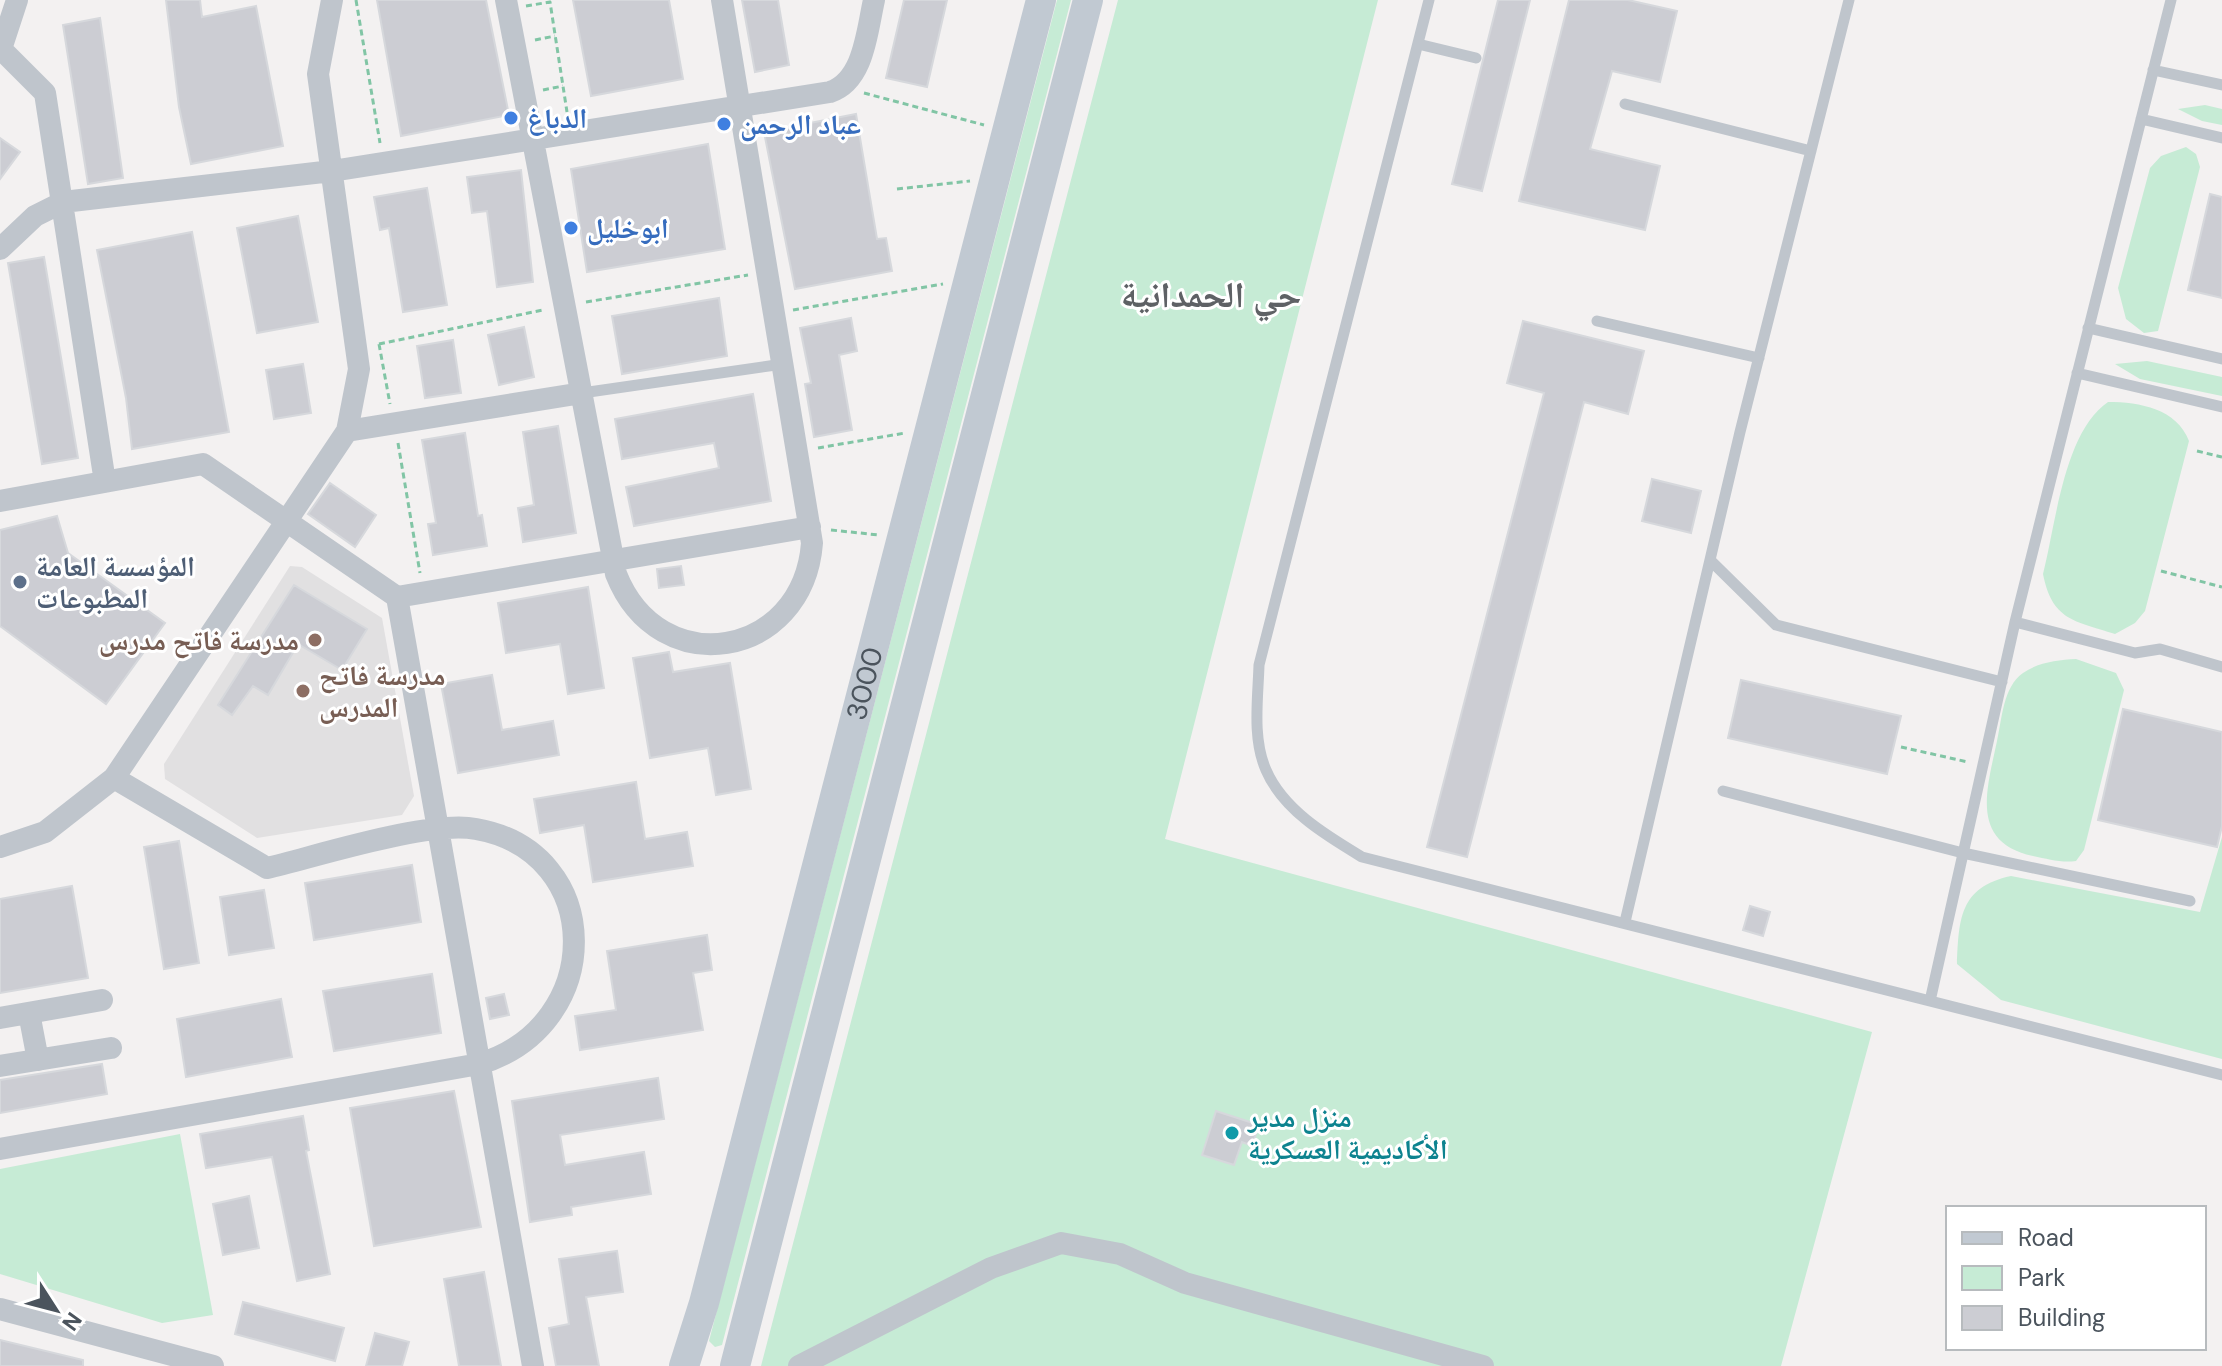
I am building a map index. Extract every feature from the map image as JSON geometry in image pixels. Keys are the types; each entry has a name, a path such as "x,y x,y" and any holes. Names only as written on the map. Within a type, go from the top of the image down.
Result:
{"street":[{"path":"17,0 1,51 45,93 105,482"},
{"path":"0,847 45,832 114,778 347,431 359,369 318,74 332,0"},
{"path":"507,4 613,558 630,602 652,625 695,643 726,644 770,626 793,603 811,559 810,527 722,0"},
{"path":"0,249 35,216 63,202 332,171 843,87 857,68 874,0"},
{"name":"3000","path":"684,1366 704,1303 1041,0"},
{"name":"3000","path":"735,1366 1088,0"},
{"path":"347,431 582,393"},
{"path":"0,501 203,464 397,597 810,527"},
{"path":"397,597 533,1366"},
{"path":"0,1149 479,1064 522,1046 554,1013 574,962 573,925 565,899 551,875 525,849 492,832 474,828 438,828 267,868 114,778"},
{"path":"0,1018 102,1000"},
{"path":"29,1013 38,1060"},
{"path":"0,1066 111,1048"},
{"path":"799,1366 965,1280 1061,1243 1120,1254 1185,1283 1483,1366"},
{"path":"0,1309 213,1366"}],"lane":[{"path":"1429,0 1259,665 1257,725 1266,771 1291,805 1325,835 1362,857 2222,1075"},
{"path":"1625,922 1759,358 1849,0"},
{"path":"1930,1001 2015,622 2171,0"},
{"path":"1418,44 1476,58"},
{"path":"2153,70 2222,85"},
{"path":"1625,104 1811,151"},
{"path":"2141,119 2222,138"},
{"path":"1597,321 1759,358"},
{"path":"2088,328 2222,359"},
{"path":"582,393 783,364"},
{"path":"2077,373 2222,407"},
{"path":"1710,560 1776,625 2002,682"},
{"path":"2015,622 2135,653 2160,649 2222,667"},
{"path":"1723,791 1963,853 2190,901"}],"path":[{"path":"356,0 384,162"},
{"path":"507,4 550,2 569,132"},
{"path":"843,87 984,125"},
{"path":"897,189 970,181"},
{"path":"775,313 943,284"},
{"path":"356,349 379,344 423,593"},
{"path":"798,452 905,433"},
{"path":"2197,451 2222,457"},
{"path":"810,527 879,535"},
{"path":"2161,571 2222,587"},
{"path":"1901,747 1983,765"}],"shaded area":[{"name":"مدرسة فاتح المدرس","path":"290,566 302,567 382,618 414,796 402,815 257,838 165,779 164,764"}],"green space":[{"path":"1057,0 1071,0 722,1345 715,1347 709,1341"},
{"path":"1118,0 1378,0 1165,839 1872,1032 1781,1366 761,1366"},
{"path":"2205,105 2222,109 2222,125 2202,121 2178,109"},
{"path":"2186,147 2196,154 2200,167 2158,331 2144,333 2126,319 2118,288 2150,168 2161,156"},
{"path":"2147,361 2222,377 2222,396 2140,379 2115,364"},
{"path":"2108,402 2145,406 2167,415 2176,421 2189,441 2145,611 2135,623 2115,634 2077,621 2059,610 2052,601 2043,574 2072,456 2093,416"},
{"path":"2076,659 2116,673 2124,690 2084,850 2076,861 2065,861 2033,856 2013,849 1999,839 1991,826 1987,795 2002,714 2011,686 2023,673 2036,666"},
{"path":"2222,837 2222,1059 2001,1000 1957,964 1959,933 1965,908 1981,888 1994,881 2011,876 2200,912"},
{"path":"180,1134 213,1315 162,1323 0,1274 0,1169"}],"building":[{"path":"166,0 200,0 202,17 256,6 283,146 191,164 179,107"},
{"path":"377,0 486,0 509,115 401,136"},
{"path":"573,0 669,0 683,79 591,96"},
{"path":"742,0 778,0 789,65 755,72"},
{"path":"904,0 947,0 927,87 886,78"},
{"path":"1498,0 1530,0 1482,191 1452,184"},
{"path":"1569,0 1628,0 1677,11 1660,82 1612,71 1590,149 1660,166 1645,230 1519,201"},
{"path":"100,18 123,178 88,184 63,25"},
{"path":"856,114 877,239 886,238 892,271 795,289 764,132"},
{"path":"0,138 20,152 0,179"},
{"path":"708,144 725,249 587,272 571,169"},
{"path":"521,170 533,282 497,287 487,211 472,213 467,177"},
{"path":"427,188 447,305 403,312 389,228 380,230 374,197"},
{"path":"2210,194 2222,197 2222,298 2188,290"},
{"path":"298,216 318,322 257,333 237,228"},
{"path":"192,232 229,432 132,449 126,398 97,250"},
{"path":"44,257 78,458 42,464 8,263"},
{"path":"719,298 727,356 622,374 612,316"},
{"path":"851,318 857,351 839,355 852,430 814,437 805,384 811,383 800,328"},
{"path":"1523,321 1644,351 1628,414 1584,402 1467,857 1427,847 1544,393 1507,383"},
{"path":"524,327 534,377 499,385 488,335"},
{"path":"453,340 461,393 425,398 417,346"},
{"path":"303,364 311,413 274,419 266,370"},
{"path":"753,394 771,501 634,526 626,487 719,468 714,443 622,459 615,419"},
{"path":"558,426 576,533 523,542 518,508 534,505 523,432"},
{"path":"465,433 478,516 482,515 487,546 433,555 428,524 436,523 422,440"},
{"path":"1652,479 1701,491 1691,533 1642,521"},
{"path":"330,483 376,515 355,547 308,514"},
{"path":"57,516 68,553 165,623 106,704 0,626 0,530"},
{"path":"681,566 684,585 659,588 657,569"},
{"path":"294,585 367,629 342,670 298,644 268,695 253,686 232,715 218,705"},
{"path":"588,587 604,688 568,694 560,644 506,653 498,603"},
{"path":"669,652 673,672 730,663 751,789 716,795 708,748 650,758 633,658"},
{"path":"492,675 502,730 553,721 559,755 458,773 441,684"},
{"path":"1741,680 1901,716 1887,774 1728,738"},
{"path":"2123,709 2222,732 2222,826 2217,847 2098,820"},
{"path":"636,782 645,839 687,832 693,866 593,882 584,825 540,833 534,799"},
{"path":"179,841 199,963 164,969 144,847"},
{"path":"412,865 421,922 314,940 305,883"},
{"path":"72,886 88,978 0,993 0,899"},
{"path":"264,890 274,948 229,955 220,897"},
{"path":"1750,906 1770,912 1763,936 1743,930"},
{"path":"707,935 712,970 693,973 703,1030 580,1050 575,1016 616,1010 607,951"},
{"path":"432,974 441,1033 334,1051 323,991"},
{"path":"504,994 509,1015 490,1019 486,998"},
{"path":"281,999 292,1057 186,1077 177,1019"},
{"path":"102,1064 107,1094 0,1113 0,1080"},
{"path":"658,1078 664,1119 560,1135 565,1165 644,1152 651,1194 571,1207 572,1215 530,1222 512,1101"},
{"path":"454,1091 481,1227 374,1246 350,1108"},
{"name":"منزل مدير الأكاديمية العسكرية","path":"1216,1111 1259,1125 1252,1146 1242,1142 1234,1165 1202,1155"},
{"path":"303,1116 309,1150 306,1151 330,1274 297,1281 272,1157 206,1168 200,1134"},
{"path":"249,1196 259,1248 223,1255 213,1204"},
{"path":"617,1251 623,1292 586,1297 599,1366 556,1366 549,1328 569,1324 559,1259"},
{"path":"484,1272 501,1366 459,1366 444,1279"},
{"path":"243,1302 344,1328 335,1361 235,1334"},
{"path":"375,1333 409,1342 402,1366 366,1366"},
{"path":"0,1340 83,1360 83,1366 0,1366"}],"place":[{"name":"الدباغ","path":"511,118"},
{"name":"عباد الرحمن","path":"724,124"},
{"name":"ابوخليل","path":"571,228"},
{"name":"المؤسسة العامة المطبوعات","path":"20,582"},
{"name":"مدرسة فاتح مدرس","path":"315,640"},
{"name":"مدرسة فاتح المدرس","path":"303,691"},
{"name":"منزل مدير الأكاديمية العسكرية","path":"1232,1133"}],"district":[{"name":"حي الحمدانية","path":"1211,294"}]}
